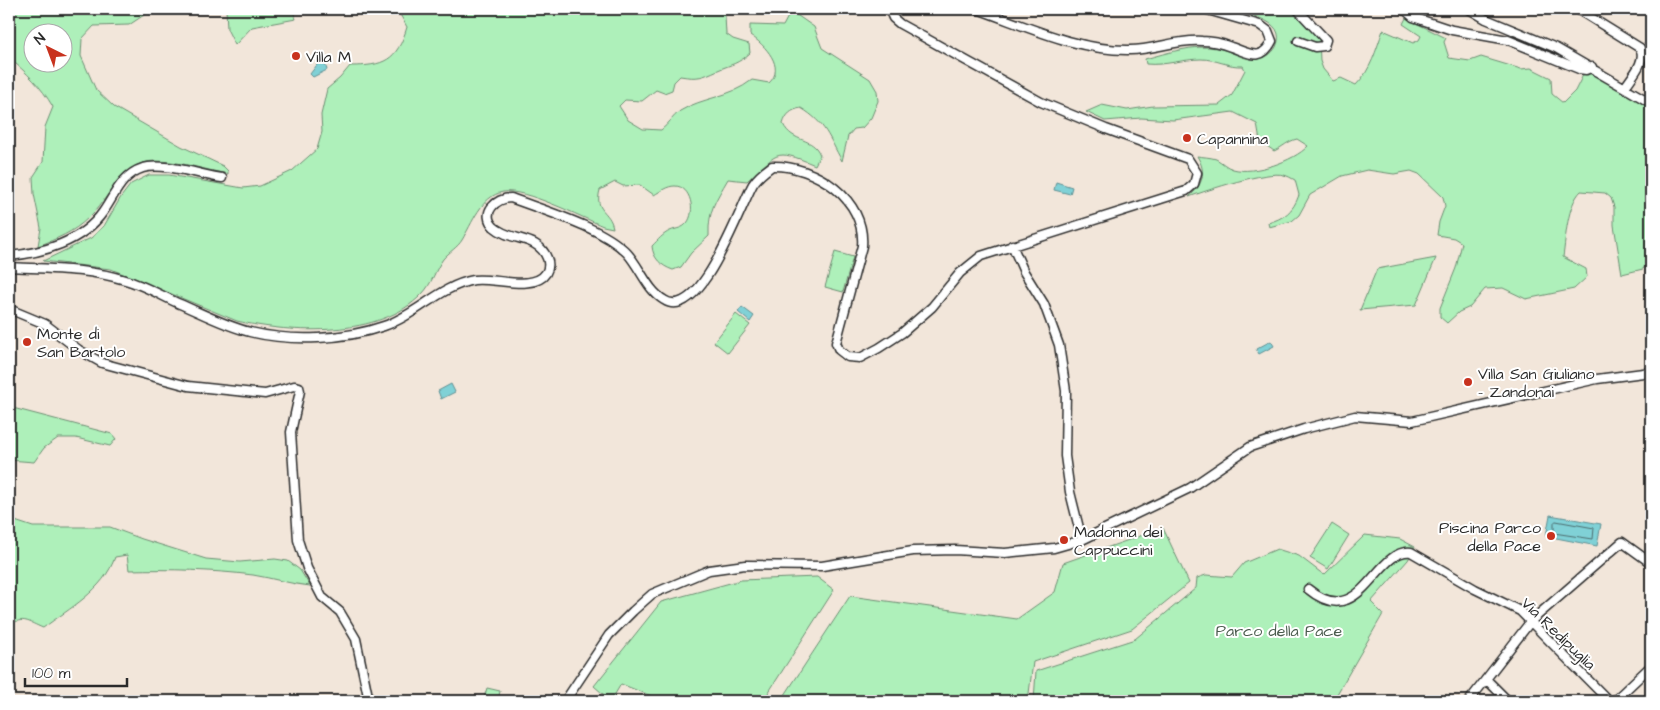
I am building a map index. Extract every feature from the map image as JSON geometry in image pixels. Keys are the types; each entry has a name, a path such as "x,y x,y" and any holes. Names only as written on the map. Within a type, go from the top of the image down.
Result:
{"street":[{"path":"9,267 66,269 126,280 214,319 252,332 302,338 362,333 405,317 461,282 484,278 526,283 546,274 549,263 543,249 532,242 500,230 490,220 489,213 493,204 502,198 511,198 610,239 627,252 658,296 666,302 678,304 687,300 697,291 711,271 754,183 772,166 789,166 803,169 837,190 850,204 859,219 863,233 862,246 836,343 839,350 848,357 860,358 902,333 932,307 960,273 981,256 1186,191 1194,184 1197,173 1193,164 1184,157 1106,129 1041,102 900,24 893,18 889,9"},
{"path":"977,9 1083,45 1104,49 1153,49 1194,40 1216,42 1249,54 1259,55 1267,50 1272,41 1268,31 1260,25 1204,9"},
{"path":"1297,9 1326,40 1324,46 1315,47 1298,41"},
{"path":"1404,9 1413,17 1452,30 1508,40 1579,69 1586,70 1592,67"},
{"path":"1469,9 1486,20 1556,48 1592,67 1651,103"},
{"path":"1577,9 1638,46 1642,51 1642,61 1625,87"},
{"path":"9,256 31,254 62,244 88,228 103,212 121,183 143,168 158,167 222,178"},
{"path":"1012,245 1024,272 1044,304 1059,345 1066,391 1065,456 1072,501 1082,540"},
{"path":"9,309 45,324 79,350 102,363 112,366 188,386 265,394 294,386 299,387 300,391 291,432 298,540 307,568 322,597 340,612 356,639 369,701"},
{"path":"565,701 609,636 633,610 652,594 709,570 745,565 822,566 913,551 1004,552 1054,548 1082,540 1190,488 1250,446 1304,429 1355,416 1412,421 1597,379 1651,372"},
{"path":"1469,701 1531,621 1622,542 1651,563"},
{"name":"Via Redipuglia","path":"1308,589 1316,596 1335,602 1346,601 1395,557 1404,551 1411,552 1476,589 1512,606 1531,621 1609,701"},
{"path":"1614,701 1651,666"},
{"path":"1486,679 1508,701"}],"green space":[{"path":"9,9 153,9 129,25 94,26 82,39 81,56 96,90 114,107 181,146 223,166 228,171 228,174 174,162 156,161 144,163 134,167 125,174 83,223 64,235 38,246 41,228 34,194 33,177 43,162 45,127 53,107 44,93 25,72 72,72 72,22 22,22 22,69 9,58"},
{"path":"226,9 292,9 296,19 252,27 235,45 227,29"},
{"path":"397,9 720,9 725,16 726,34 733,39 749,44 750,53 746,57 704,76 680,76 674,82 672,90 664,93 656,90 642,101 625,100 619,106 628,120 643,129 661,130 677,113 689,106 725,94 752,80 769,83 774,77 774,63 772,57 762,44 750,35 750,25 783,26 791,11 814,27 822,48 870,79 877,91 878,101 871,118 862,128 854,129 848,136 842,161 822,125 816,119 801,108 789,113 783,124 792,135 808,142 817,149 820,155 815,165 801,159 783,155 771,159 747,181 728,179 716,199 711,212 709,236 691,253 681,267 673,270 658,261 652,246 665,234 685,225 690,218 690,200 685,190 672,186 654,195 640,185 623,186 615,182 600,190 599,197 599,203 613,228 603,226 553,204 524,194 503,192 495,195 483,205 460,243 443,259 422,294 404,308 383,319 334,329 283,328 237,321 111,269 43,261 91,238 104,226 131,184 149,175 169,175 243,188 260,186 292,171 317,149 322,132 321,115 327,89 350,66 380,63 394,54 399,47 407,27"},
{"path":"1223,9 1294,9 1319,37 1320,61 1323,69 1333,81 1341,78 1356,85 1369,66 1383,30 1413,43 1419,40 1421,36 1403,24 1406,18 1446,38 1444,42 1449,58 1470,61 1481,57 1521,69 1531,68 1551,78 1552,94 1563,103 1575,91 1584,73 1589,71 1642,101 1651,111 1651,259 1643,269 1622,274 1614,225 1614,207 1611,198 1605,193 1581,191 1576,197 1570,213 1563,257 1586,269 1587,277 1574,289 1526,299 1503,288 1485,289 1470,307 1459,312 1447,323 1440,317 1440,308 1456,268 1462,243 1454,238 1437,235 1439,222 1445,206 1443,197 1419,174 1411,171 1394,174 1367,170 1342,176 1310,195 1299,215 1292,221 1269,227 1268,223 1279,219 1291,210 1297,201 1299,195 1295,180 1287,176 1265,175 1189,197 1198,187 1203,173 1197,156 1216,159 1233,169 1252,170 1284,161 1302,152 1308,146 1297,139 1274,151 1260,141 1257,124 1233,112 1173,120 1141,118 1105,121 1086,112 1102,105 1127,110 1153,106 1219,105 1232,95 1245,70 1243,66 1201,59 1146,64 1145,59 1199,47 1222,49 1252,59 1265,57 1274,50 1278,37 1276,29 1270,23 1251,15"},
{"path":"835,252 853,257 843,292 825,287"},
{"path":"1436,258 1416,305 1360,310 1377,269"},
{"path":"736,314 750,325 728,353 714,342"},
{"path":"9,407 112,434 116,439 110,446 76,438 58,438 44,448 34,462 9,460"},
{"path":"9,519 33,527 110,527 206,559 240,562 275,559 288,561 300,570 310,586 238,573 191,570 129,570 127,555 115,557 110,569 95,589 43,628 22,620 9,625"},
{"path":"1332,524 1349,535 1328,569 1310,558"},
{"path":"1163,528 1189,583 1132,629 1033,662 1028,701 781,701 850,596 1017,619 1055,592 1063,563"},
{"name":"Parco della Pace","path":"1365,535 1400,539 1415,547 1408,560 1371,602 1383,614 1333,701 1034,701 1036,671 1135,639 1196,588 1197,578 1206,575 1232,577 1244,563 1277,549 1299,556 1324,575"},
{"path":"817,577 834,590 763,701 664,701 621,684 611,701 594,686 661,602 741,580"},
{"path":"487,688 500,691 498,701 483,701"}],"water":[{"path":"323,57 327,70 313,77 310,74"},
{"path":"1056,182 1072,187 1070,194 1054,190"},
{"path":"742,307 754,316 750,322 738,312"},
{"path":"1271,341 1274,346 1259,354 1256,349"},
{"path":"451,384 455,392 441,399 438,391"},
{"path":"1550,515 1601,524 1597,546 1546,536"}],"place":[{"name":"Villa M","path":"296,56"},
{"name":"Capannina","path":"1187,138"},
{"name":"Monte di San Bartolo","path":"27,342"},
{"name":"Villa San Giuliano - Zandonai","path":"1468,382"},
{"name":"Piscina Parco della Pace","path":"1551,536"},
{"name":"Madonna dei Cappuccini","path":"1064,540"}]}
